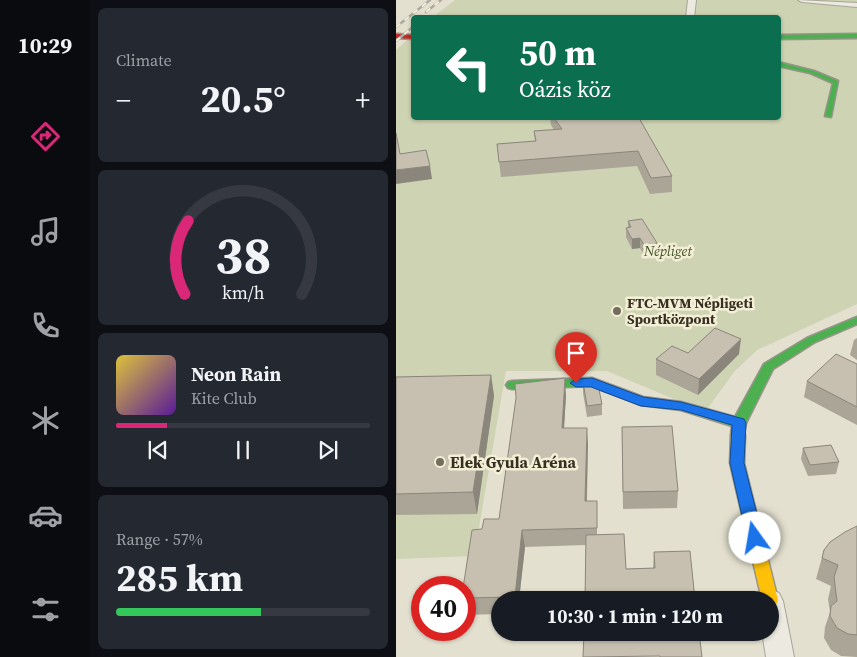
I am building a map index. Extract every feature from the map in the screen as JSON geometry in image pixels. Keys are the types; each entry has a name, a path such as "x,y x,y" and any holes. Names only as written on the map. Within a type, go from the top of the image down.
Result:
{"street":[{"path":"690,15 692,0"},
{"path":"802,0 857,6"},
{"path":"396,36 411,37"},
{"path":"781,37 857,36"},
{"path":"781,65 812,72 836,82 829,116"},
{"path":"768,591 737,463 739,423 768,367 811,340 857,320"},
{"path":"512,386 592,382 641,401 681,406 739,423"},
{"path":"777,641 780,657"}],"green space":[{"name":"FTC-MVM Népligeti Sportközpont","path":"455,0 857,0 857,304 757,350 734,372 705,412 607,371 506,371 474,556 396,559 396,50 411,37 411,120 781,120 781,15 436,15"}],"building":[{"path":"555,120 640,120 672,176 651,178 638,151 499,162 497,144 536,141 534,131 562,129"},
{"path":"396,133 400,154 426,150 430,166 396,170"},
{"path":"642,219 657,243 644,245 640,238 632,239 626,228 631,227 628,221"},
{"path":"715,328 741,339 699,379 656,359 672,346 688,353"},
{"path":"836,354 857,364 857,407 807,381"},
{"name":"Elek Gyula Aréna","path":"491,375 473,492 396,494 396,377"},
{"path":"565,378 562,428 587,428 585,501 597,501 597,528 522,530 516,591 491,591 491,597 476,598 476,576 465,576 472,530 482,529 484,519 499,519 516,398 515,384"},
{"path":"583,382 598,385 602,404 587,406"},
{"path":"672,426 678,491 623,492 622,427"},
{"path":"831,445 839,462 810,465 803,448"},
{"path":"857,526 857,635 848,634 837,628 830,616 831,606 837,601 834,577 838,565 822,558 824,550 830,542"},
{"path":"624,534 626,569 655,568 654,552 690,551 694,591 585,591 586,535"},
{"path":"584,641 700,641 702,657 660,656 583,657"}],"railway":[{"path":"411,15 430,0"},
{"path":"426,12 441,0"},
{"path":"396,27 411,15"},
{"path":"396,41 411,28"}],"traffic: fast":[{"path":"781,37 857,36"},
{"path":"781,65 812,72 836,82 829,116"},
{"path":"738,435 739,423 768,367 811,340 857,320"},
{"path":"512,385 592,382 641,401 681,406 739,423"}],"traffic: slow":[{"path":"738,435 737,463 768,591"}],"traffic: jam":[{"path":"396,36 411,37"}],"place":[{"name":"FTC-MVM Népligeti Sportközpont","path":"617,311"},
{"name":"Elek Gyula Aréna","path":"440,462"}],"route":[{"path":"576,383 592,382 641,401 681,406 739,423 737,463 755,538"}],"park label":[{"name":"Népliget","path":"668,251"}]}
